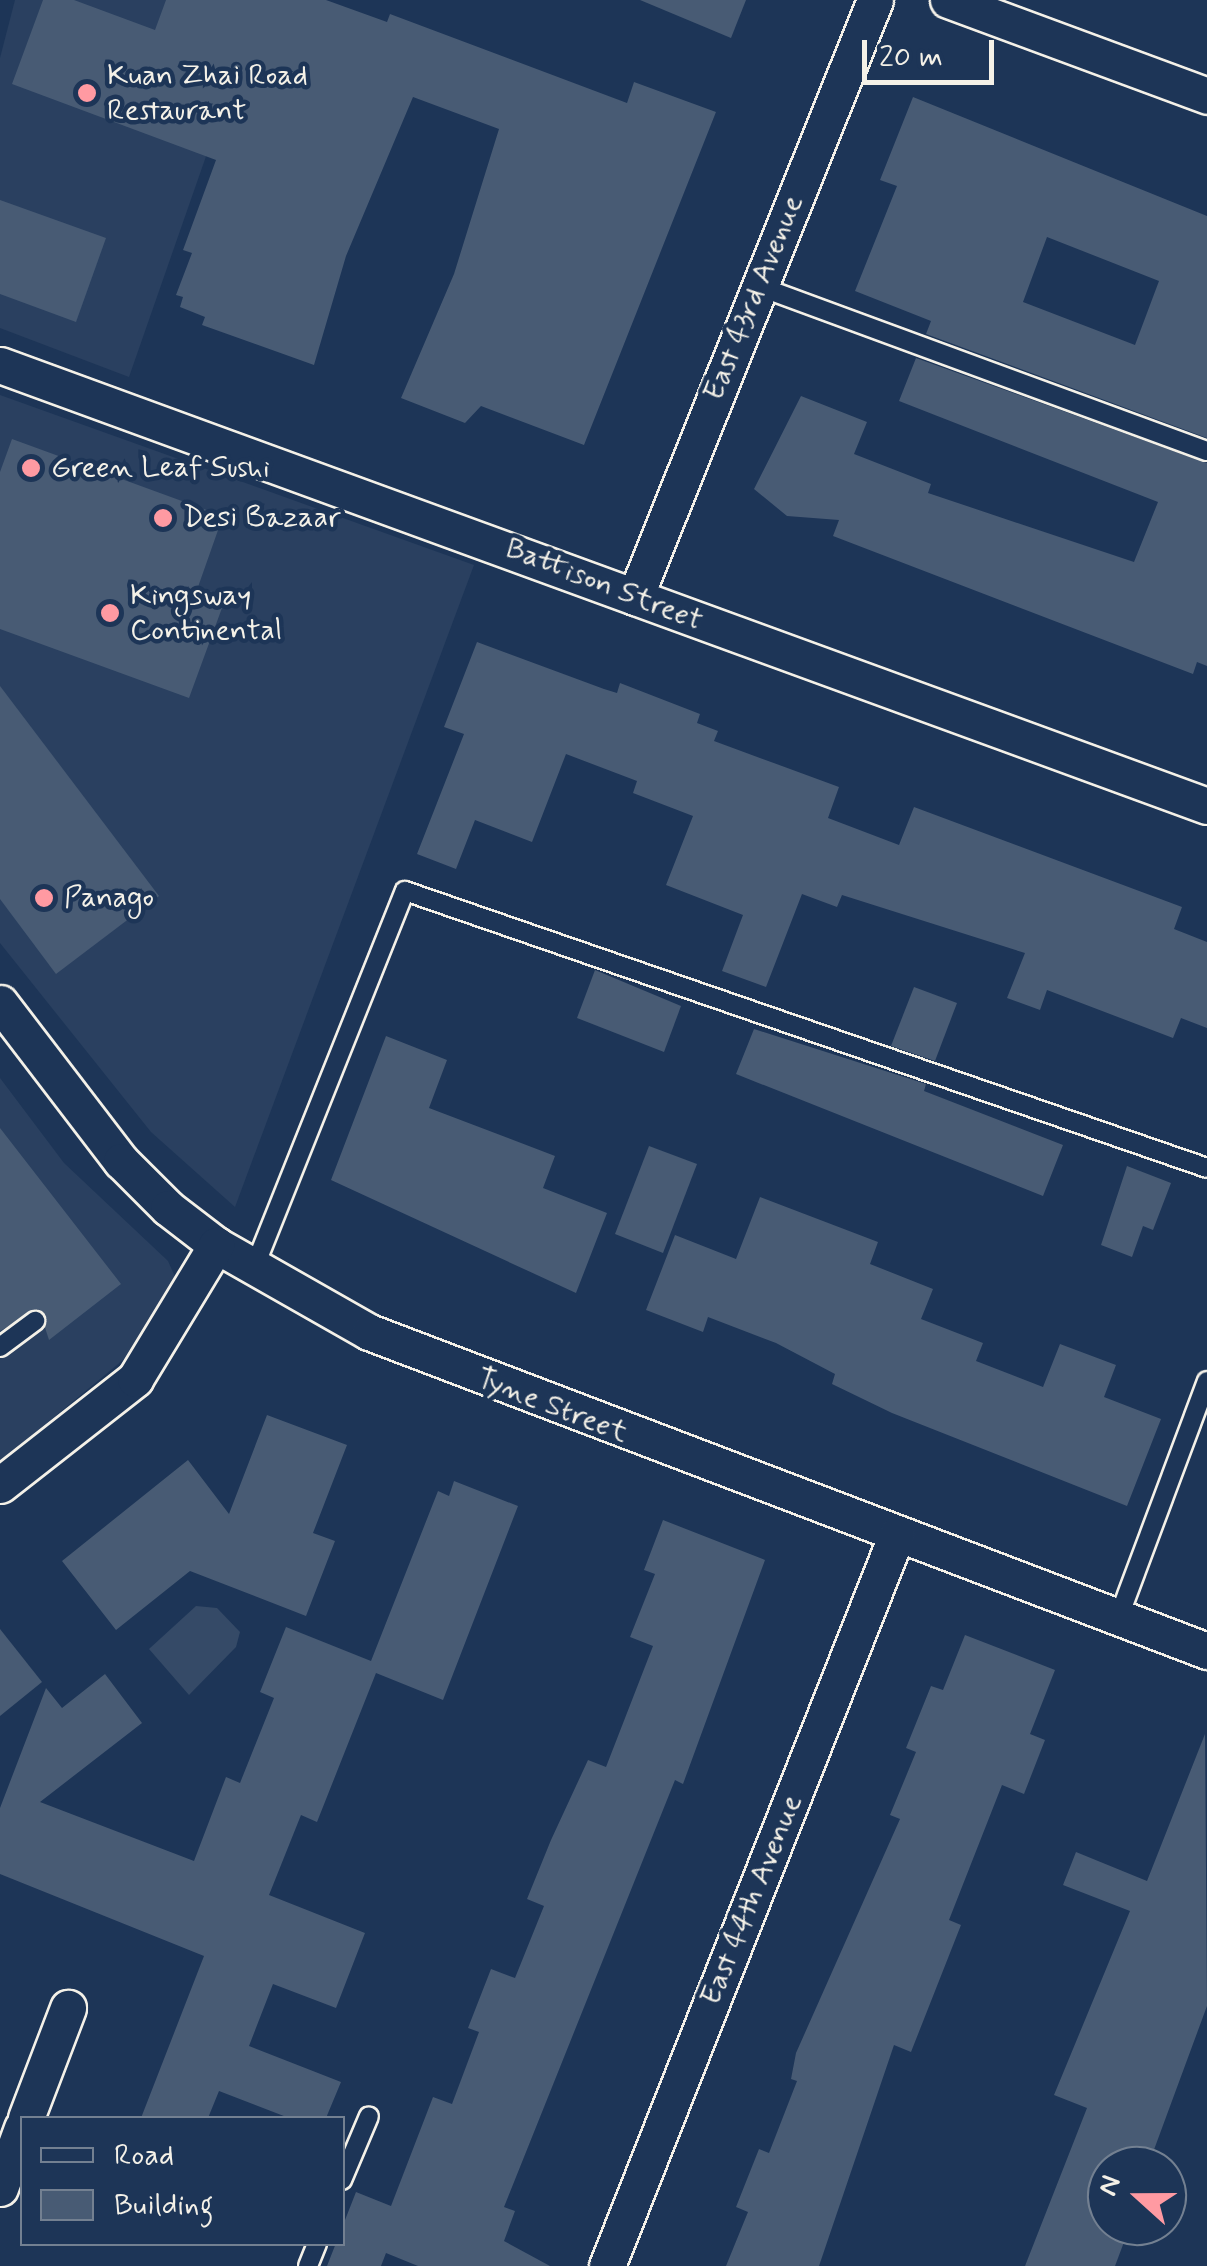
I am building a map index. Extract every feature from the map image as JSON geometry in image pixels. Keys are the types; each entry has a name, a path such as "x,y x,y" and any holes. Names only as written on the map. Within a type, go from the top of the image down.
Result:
{"street":[{"name":"East 43rd Avenue","path":"634,597 875,0"},
{"path":"948,0 1207,96"},
{"name":"Battison Street","path":"0,365 1207,806"},
{"name":"Tyne Street","path":"2,1010 121,1161 216,1245 254,1268 453,1369 1207,1651"},
{"path":"0,1485 135,1379 216,1245"},
{"name":"East 44th Avenue","path":"607,2266 897,1534"},
{"path":"27,2116 68,2008"},
{"path":"0,2188 20,2133"}],"lane":[{"path":"758,286 1207,451"},
{"path":"254,1268 406,891 1207,1168"},
{"path":"0,1347 35,1321"},
{"path":"1118,1620 1207,1381"},
{"path":"345,2173 368,2116"}],"shaded area":[{"path":"15,0 209,0 241,56 129,377 0,328 0,58"},
{"path":"0,395 474,565 235,1207 151,1132 0,943"},
{"path":"0,1078 64,1163 168,1261 176,1279 141,1345 0,1462"},
{"path":"196,1606 217,1608 240,1632 236,1647 189,1695 149,1649"}],"building":[{"path":"43,0 74,0 155,30 166,0 326,0 387,22 390,14 627,103 634,82 716,112 584,445 481,406 465,423 401,398 454,274 499,129 413,97 346,256 314,365 202,325 205,317 180,307 183,297 176,295 192,253 183,250 216,160 12,84"},
{"path":"640,0 746,0 731,38"},
{"path":"913,97 1207,216 1207,438 926,334 931,321 855,291 897,186 880,180","holes":["1047,237 1159,281 1135,345 1023,302"]},
{"path":"0,200 106,238 76,322 0,294"},
{"path":"916,358 1207,463 1207,666 1197,662 1193,674 833,536 839,520 787,516 754,489 801,396 867,422 854,454 931,484 928,493 1134,562 1158,502 899,401"},
{"path":"12,439 223,516 198,587 226,597 189,698 0,629 0,472"},
{"path":"477,642 604,689 617,693 620,683 700,714 697,723 718,731 714,741 839,787 828,818 899,845 914,807 1182,907 1174,929 1207,942 1207,1028 1181,1018 1173,1038 1047,990 1040,1010 1007,998 1025,953 842,895 837,907 802,894 766,987 722,971 743,915 666,885 693,816 633,793 637,781 566,754 532,842 475,820 456,869 417,854 464,734 444,727"},
{"path":"0,686 159,896 56,974 0,899"},
{"path":"595,970 681,1006 664,1052 577,1018"},
{"path":"914,987 957,1003 935,1061 891,1046"},
{"path":"754,1029 926,1084 924,1091 1063,1145 1043,1196 736,1074"},
{"path":"386,1036 447,1060 429,1108 555,1156 543,1188 607,1213 576,1293 331,1180"},
{"path":"0,1128 121,1284 49,1340 39,1309 0,1331"},
{"path":"649,1146 697,1164 663,1253 615,1234"},
{"path":"1127,1166 1171,1183 1153,1230 1143,1226 1132,1257 1101,1245"},
{"path":"760,1197 878,1242 870,1264 933,1289 921,1319 983,1343 976,1361 1043,1387 1060,1344 1116,1365 1104,1397 1161,1419 1127,1506 892,1413 832,1384 835,1374 776,1343 708,1317 703,1332 646,1310 675,1235 736,1259"},
{"path":"267,1415 347,1445 313,1533 335,1541 306,1616 190,1571 116,1630 62,1561 188,1460 229,1514"},
{"path":"454,1481 518,1506 443,1700 376,1673 317,1822 301,1815 269,1895 365,1933 336,2008 273,1984 249,2046 341,2082 327,2116 284,2116 219,2091 209,2116 142,2116 204,1956 0,1874 0,1808 46,1688 62,1708 105,1674 142,1723 40,1802 194,1861 226,1777 240,1783 274,1698 260,1692 286,1627 371,1661 438,1491 449,1496"},
{"path":"663,1520 765,1560 683,1784 675,1780 504,2207 515,2211 504,2241 550,2266 418,2266 386,2253 381,2266 327,2266 335,2246 345,2246 345,2220 356,2192 391,2206 433,2097 452,2104 479,2032 468,2028 491,1969 515,1978 544,1906 527,1899 551,1840 588,1760 606,1767 653,1646 630,1637 655,1574 644,1570"},
{"path":"0,1629 42,1682 0,1716"},
{"path":"965,1635 1055,1670 1030,1734 1045,1740 1024,1794 1002,1785 949,1920 961,1925 911,2052 894,2045 819,2266 726,2266 748,2212 736,2207 759,2149 769,2153 797,2081 791,2079 796,2053 900,1819 890,1815 916,1752 906,1748 931,1686 943,1690"},
{"path":"1205,1734 1207,2006 1155,2146 1087,2146 1087,2246 1122,2246 1115,2266 1025,2266 1087,2108 1054,2095 1130,1911 1063,1885 1076,1852 1147,1881"}],"place":[{"name":"Kuan Zhai Road Restaurant","path":"87,93"},
{"name":"Green Leaf Sushi","path":"31,468"},
{"name":"Desi Bazaar","path":"163,518"},
{"name":"Kingsway Continental","path":"110,613"},
{"name":"Panago","path":"44,898"}]}
